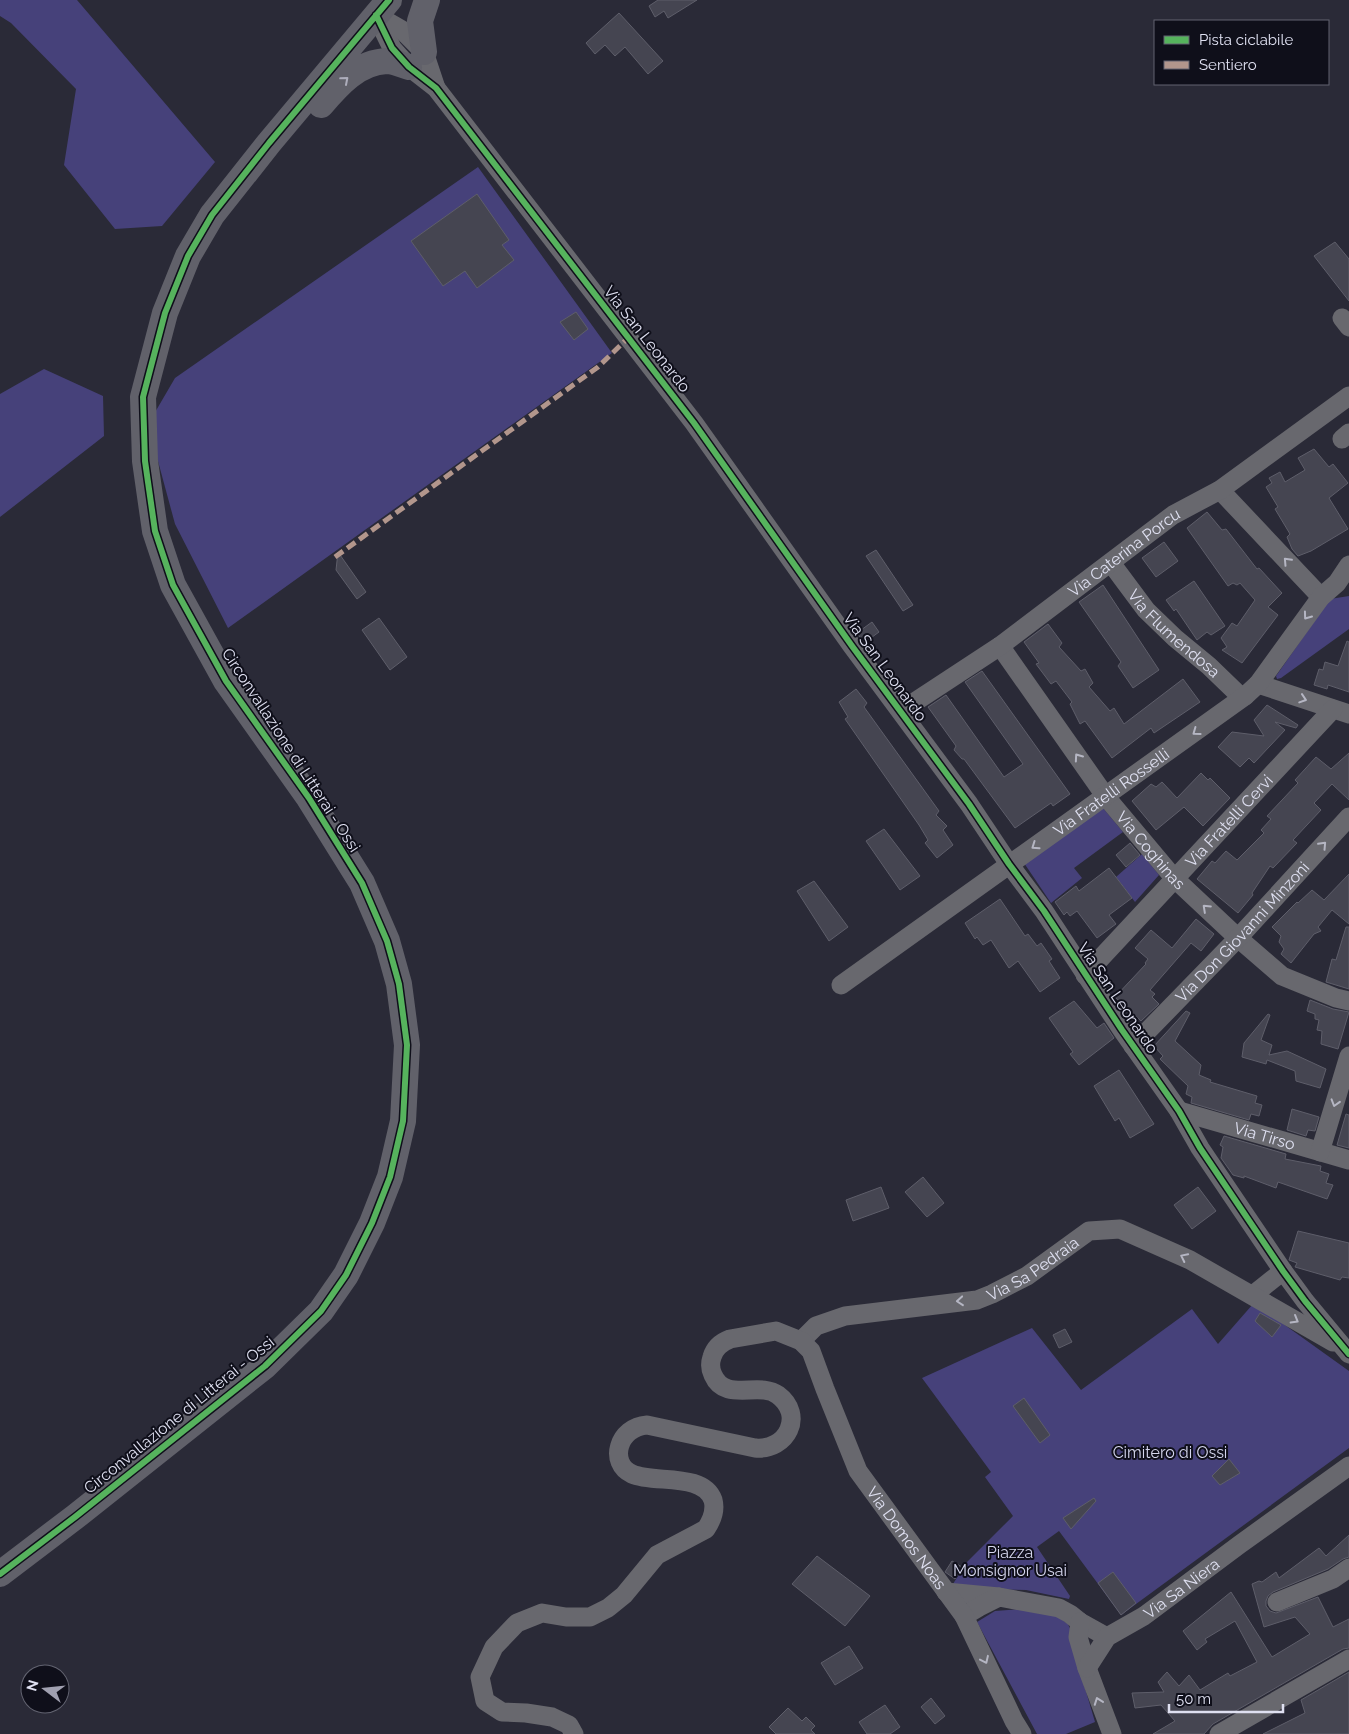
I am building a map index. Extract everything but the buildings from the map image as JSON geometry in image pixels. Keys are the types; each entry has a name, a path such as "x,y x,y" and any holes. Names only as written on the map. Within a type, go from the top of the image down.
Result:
{"street":[{"path":"269,143 305,125 336,88 352,74 370,63 416,60 420,21 427,0"},
{"name":"Via San Leonardo","path":"382,7 392,48 416,60 694,423 852,646 901,711 1044,911 1084,974 1179,1111 1200,1148 1283,1270 1305,1301 1347,1351"},
{"name":"Circonvallazione di Litterai - Ossi","path":"0,1574 265,1366 321,1310 346,1274 372,1223 390,1177 403,1121 407,1045 399,984 387,941 362,883 309,798 226,680 172,585 154,531 145,461 143,398 164,313 188,256 212,215 382,7"},
{"name":"Via Caterina Porcu","path":"901,711 1000,646 1173,515 1220,490 1349,396"},
{"path":"1220,490 1320,597"},
{"name":"Via Flumendosa","path":"1111,563 1146,610 1238,694 1252,690 1341,711"},
{"name":"Via Fratelli Rosselli","path":"841,985 1252,690 1320,597 1343,583 1349,565"},
{"name":"Via Coghinas","path":"1000,646 1106,796 1174,878 1282,976 1336,998 1349,1001"},
{"name":"Via Fratelli Cervi","path":"1084,974 1174,878 1341,711"},
{"name":"Via Don Giovanni Minzoni","path":"1133,1046 1238,938 1349,817"},
{"path":"1320,1152 1349,1056"},
{"name":"Via Tirso","path":"1179,1111 1349,1160"},
{"name":"Via Sa Pedraia","path":"801,1341 816,1326 845,1316 977,1300 1027,1276 1089,1231 1120,1230 1190,1260 1347,1351"},
{"path":"1253,1296 1283,1270"},
{"path":"574,1734 569,1725 552,1717 502,1712 484,1701 480,1677 494,1647 517,1622 542,1613 566,1617 590,1617 608,1608 624,1595 657,1554 706,1529 714,1514 714,1506 711,1496 705,1489 693,1483 632,1474 620,1460 620,1443 624,1436 634,1428 647,1425 755,1448 763,1449 776,1445 784,1438 791,1421 790,1412 786,1404 773,1392 765,1390 738,1391 723,1387 713,1376 710,1363 719,1345 730,1339 776,1331 801,1341"},
{"name":"Via Domos Noas","path":"801,1341 811,1351 858,1471 964,1616 1022,1734"},
{"name":"Via Sa Niera","path":"1107,1638 1144,1616 1349,1466"},
{"path":"1277,1602 1333,1579 1349,1568"},
{"path":"946,1592 1059,1608 1107,1638 1086,1668"},
{"path":"964,1616 979,1606 999,1598"},
{"path":"1080,1622 1078,1637 1086,1668 1112,1734"},
{"path":"1219,1734 1349,1659"}],"green space":[{"path":"0,0 77,0 215,162 162,226 115,229 64,165 76,89 11,23 0,16"},
{"path":"478,167 612,353 228,628 175,524 155,450 154,414 175,378"},
{"path":"44,369 103,396 104,436 0,517 0,394"},
{"path":"1349,596 1349,629 1277,679 1276,676 1330,599"},
{"path":"1103,808 1123,832 1074,868 1082,878 1051,903 1024,863"},
{"path":"1142,854 1159,875 1135,902 1116,877"},
{"name":"Cimitero di Ossi","path":"1253,1304 1349,1371 1349,1448 1121,1615 1059,1531 1037,1547 1070,1596 1069,1599 1026,1590 966,1589 953,1584 966,1563 1013,1516 985,1477 991,1472 922,1378 1032,1328 1081,1390 1192,1309 1218,1344"},
{"path":"1021,1609 1057,1616 1068,1624 1095,1722 1066,1734 1037,1734 977,1622 995,1611"}],"marked path":[{"path":"335,557 598,367 628,338"}],"cycle path":[{"path":"0,1574 265,1366 321,1311 346,1275 372,1223 390,1177 403,1121 407,1045 399,984 387,941 362,883 309,798 226,681 173,585 155,531 145,461 143,397 165,313 188,256 212,215 269,143 389,0"},
{"path":"376,15 392,48 409,67 436,88 694,423 852,646 969,804 1009,864 1044,911 1122,1030 1179,1111 1200,1148 1283,1271 1349,1354"}],"park label":[{"name":"Piazza Monsignor Usai","path":"1010,1561"}]}
